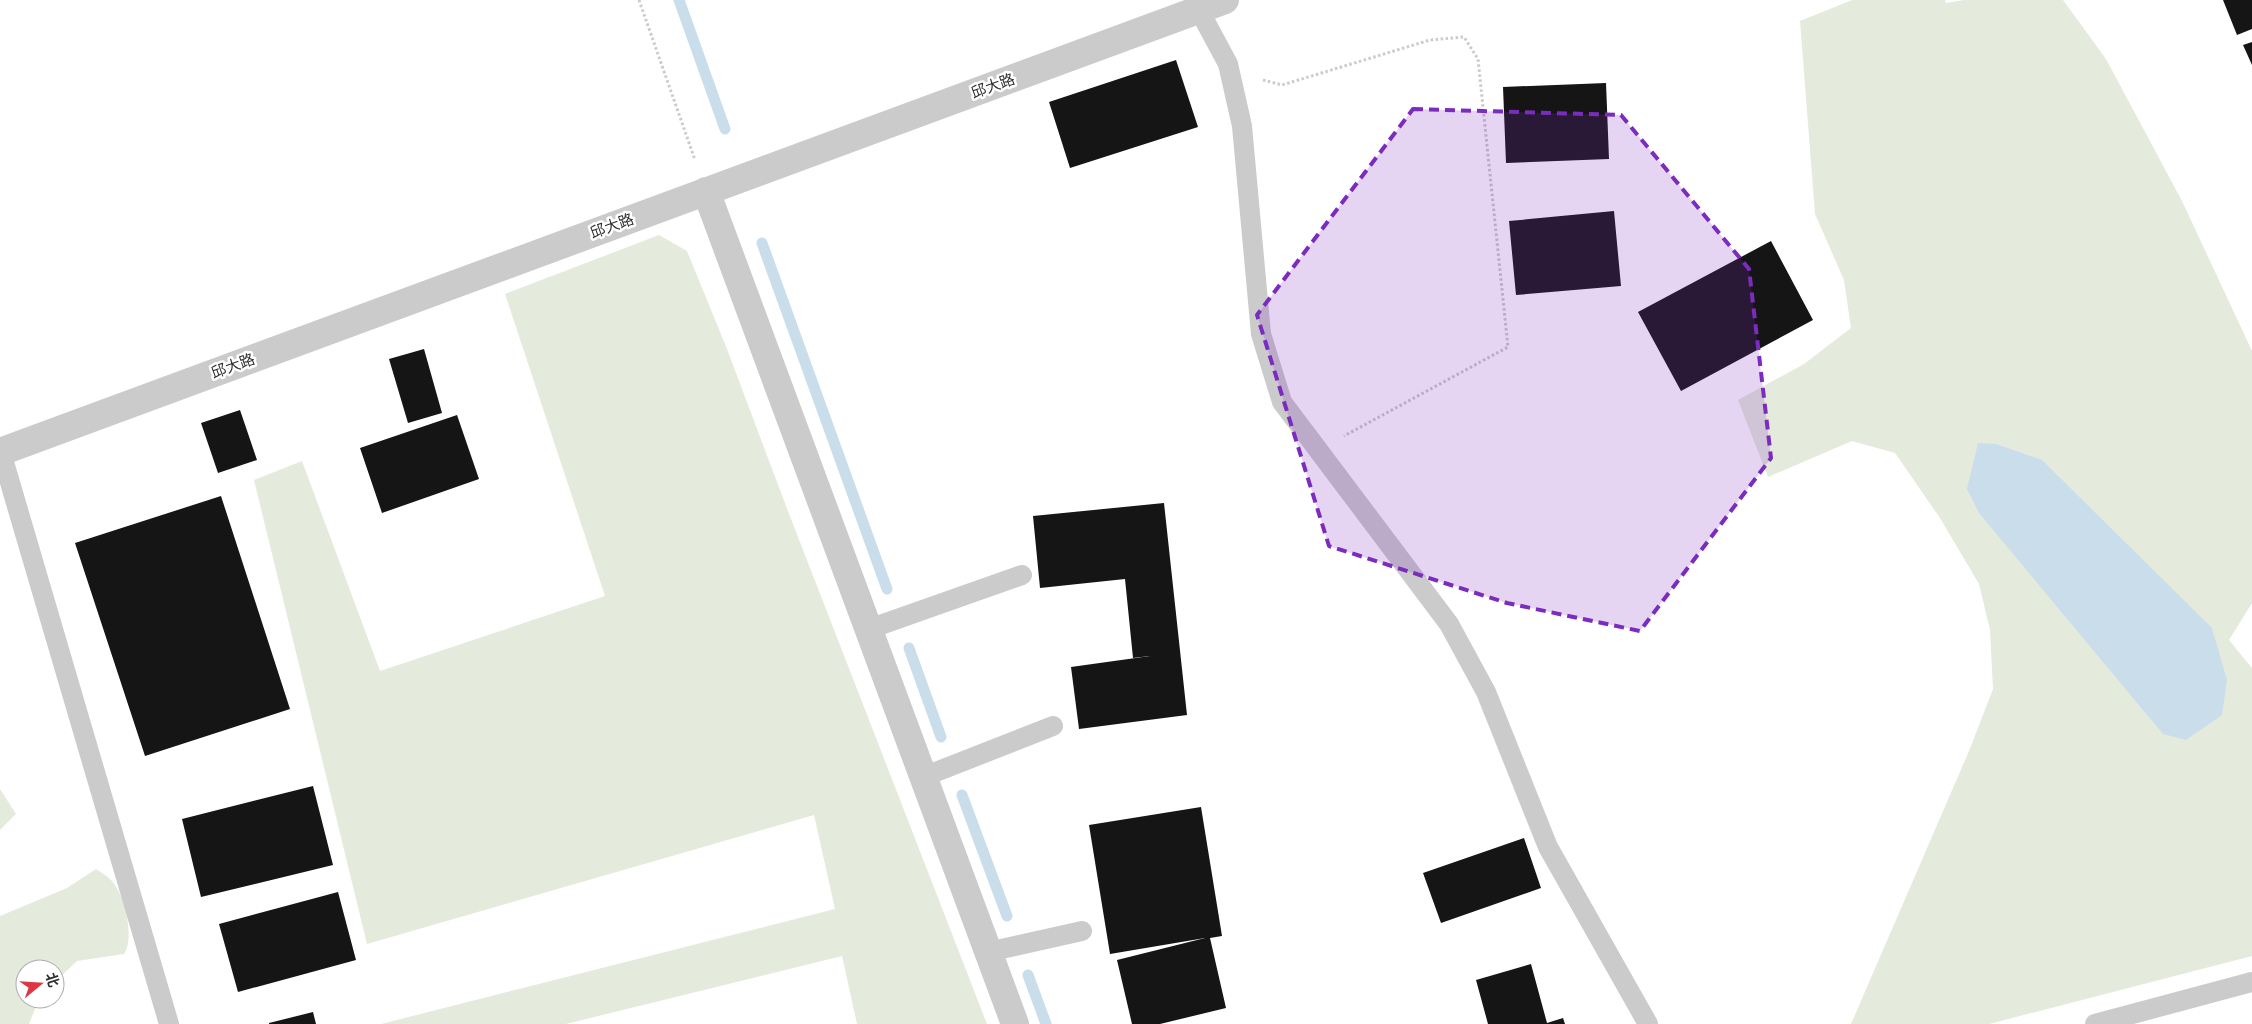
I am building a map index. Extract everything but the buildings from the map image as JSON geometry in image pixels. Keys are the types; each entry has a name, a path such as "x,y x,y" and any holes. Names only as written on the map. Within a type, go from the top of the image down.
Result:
{"street":[{"name":"邱大路","path":"0,452 1225,0"},
{"path":"706,191 1015,1024"}],"lane":[{"path":"1199,10 1228,64 1242,126 1261,334 1282,402 1449,624 1486,692 1548,847 1648,1024"},
{"path":"0,452 169,1024"},
{"path":"869,629 1022,575"},
{"path":"923,777 1053,726"},
{"path":"988,952 1082,931"},
{"path":"2095,1024 2252,982"}],"path":[{"path":"639,0 706,191"},
{"path":"1228,64 1255,78 1282,84 1430,40 1464,37 1478,59 1508,347 1317,450"}],"highlighted area":[{"path":"1413,109 1621,115 1749,269 1771,458 1640,631 1507,603 1329,546 1257,315"}],"green space":[{"path":"1852,0 1945,0 1946,3 1964,0 2063,0 2106,59 2182,201 2252,351 2252,603 2229,640 2252,668 2252,956 1989,1024 1851,1024 1969,751 1993,689 1990,630 1979,584 1940,518 1895,453 1852,441 1768,477 1738,400 1804,364 1851,328 1844,280 1815,214 1800,21"},
{"path":"659,235 687,251 727,349 987,1024 857,1024 842,956 566,1024 381,1024 835,909 814,815 367,944 254,480 302,461 380,671 605,596 505,294"},
{"path":"0,789 16,814 0,830"},
{"path":"96,869 111,880 120,895 127,916 129,938 124,954 77,961 65,972 65,959 15,959 15,1009 35,1009 29,1024 0,1024 0,916 67,888"}],"water":[{"path":"1978,443 1996,444 2042,460 2212,628 2227,680 2222,715 2186,740 2163,734 1979,513 1967,489"}],"waterway":[{"path":"679,0 725,129"},
{"path":"762,243 887,589"},
{"path":"909,648 941,737"},
{"path":"962,795 1007,916"},
{"path":"1028,975 1046,1024"}]}
